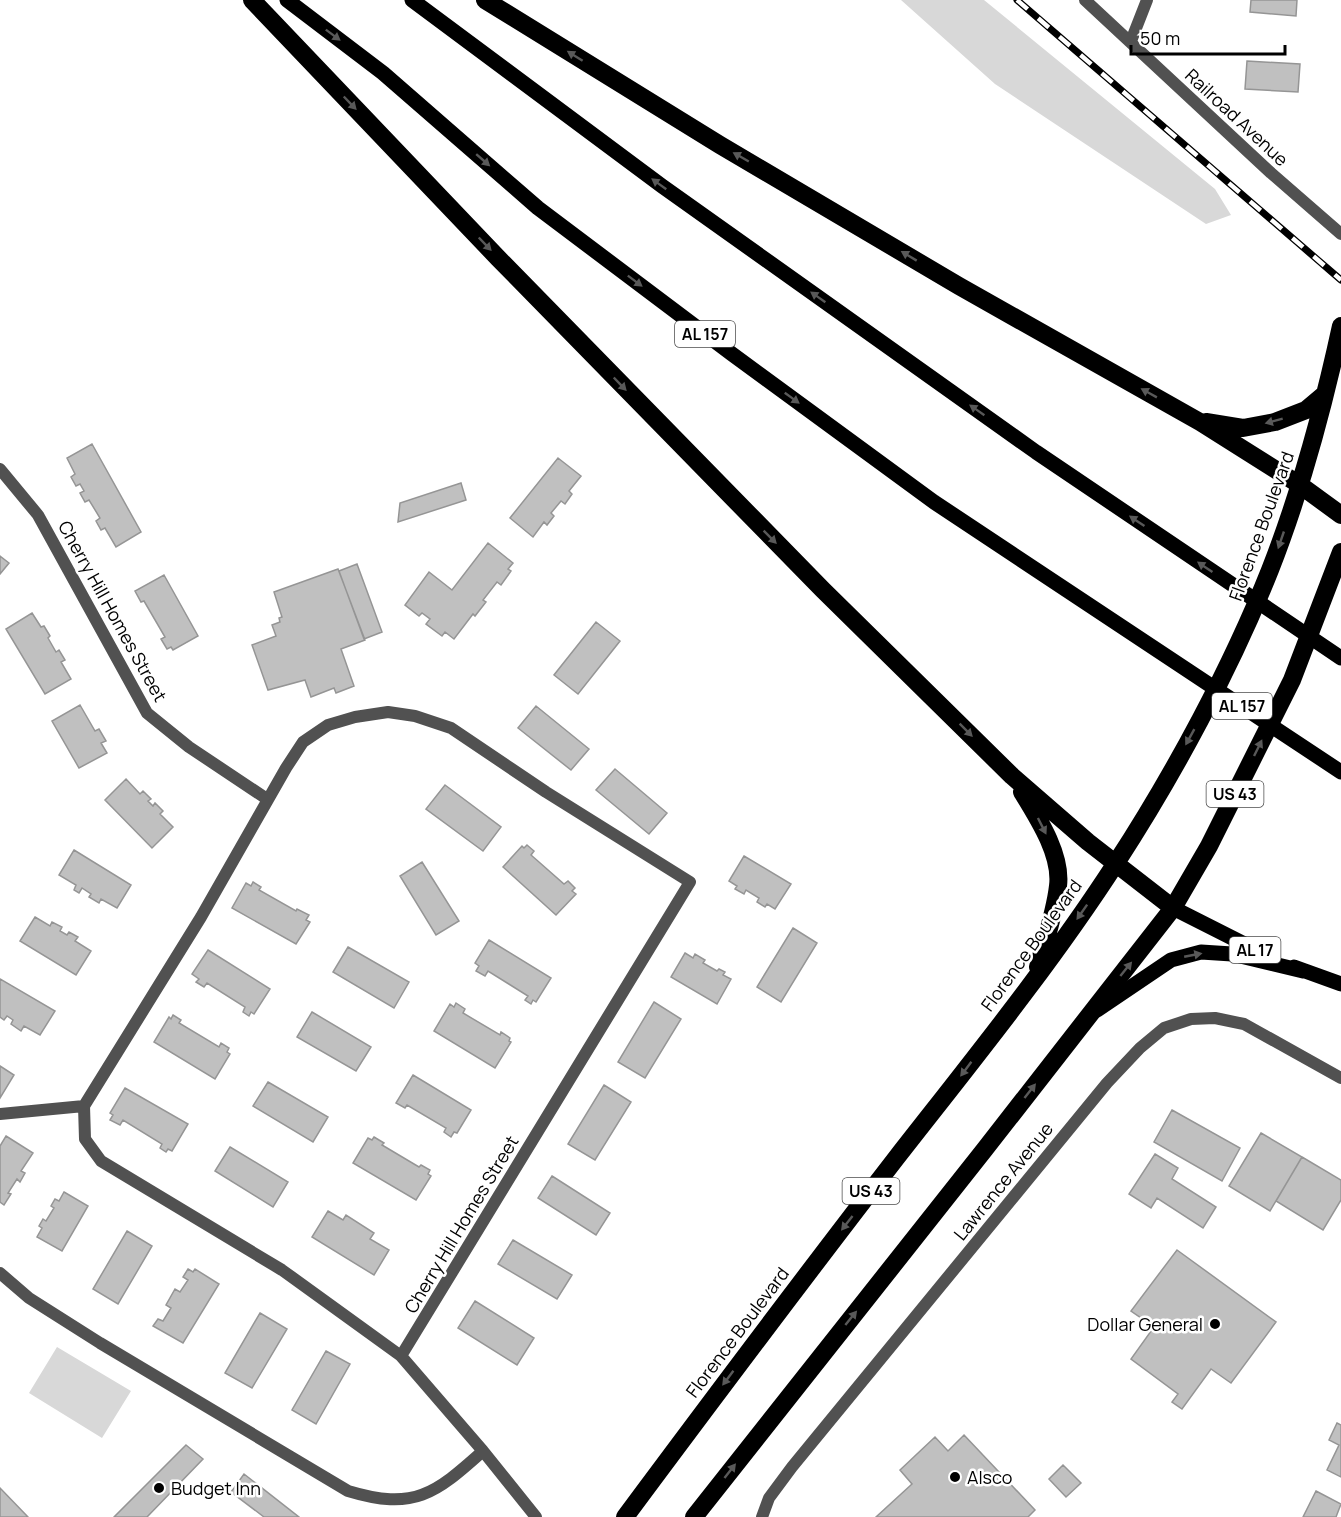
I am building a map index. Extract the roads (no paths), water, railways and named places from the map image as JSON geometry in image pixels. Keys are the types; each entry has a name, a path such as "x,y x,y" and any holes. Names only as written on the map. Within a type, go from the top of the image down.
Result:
{"highway":[{"path":"252,0 729,496 1012,776 1115,864"},
{"path":"485,0 720,145 959,286 1200,422 1300,485 1341,515"},
{"name":"Florence Boulevard","path":"625,1517 784,1304 1036,977 1115,864 1194,731 1236,647 1270,571 1311,452 1341,326"},
{"path":"1200,422 1243,428 1275,422 1306,410 1326,391"},
{"name":"US 43","path":"694,1517 1173,908 1209,846 1292,680 1341,552"},
{"path":"1012,776 1044,828 1056,864 1058,884 1036,977"},
{"name":"AL 17","path":"1115,864 1173,908"}],"main road":[{"name":"AL 157","path":"286,0 383,74 538,208 722,347 934,502 1341,772"},
{"path":"412,0 662,186 814,295 1036,452 1341,658"},
{"name":"AL 17","path":"1173,908 1244,945 1303,971 1341,984"},
{"path":"1089,1015 1171,960 1201,952 1232,954 1303,971"}],"street":[{"name":"Railroad Avenue","path":"1085,0 1131,41 1180,90 1341,234"},
{"path":"1131,41 1147,0"},
{"name":"Cherry Hill Homes Street","path":"0,469 38,515 147,713 189,747 267,799"},
{"name":"Cherry Hill Homes Street","path":"84,1106 201,917 267,799 303,742 328,724 388,712 415,716 451,728 546,792 690,882 401,1356"},
{"name":"Lawrence Avenue","path":"762,1517 769,1497 792,1467 1107,1083 1140,1048 1164,1028 1191,1019 1215,1018 1244,1024 1341,1078"},
{"path":"0,1114 84,1106 86,1139 101,1161 282,1270 401,1356 536,1517"},
{"path":"0,1274 29,1298 89,1336 348,1491 395,1501 419,1496 443,1486 483,1451"}],"railway":[{"path":"1017,0 1341,280"}],"place":[{"name":"Dollar General","path":"1215,1324"},
{"name":"Alsco","path":"955,1477"},
{"name":"Budget Inn","path":"159,1488"}]}
